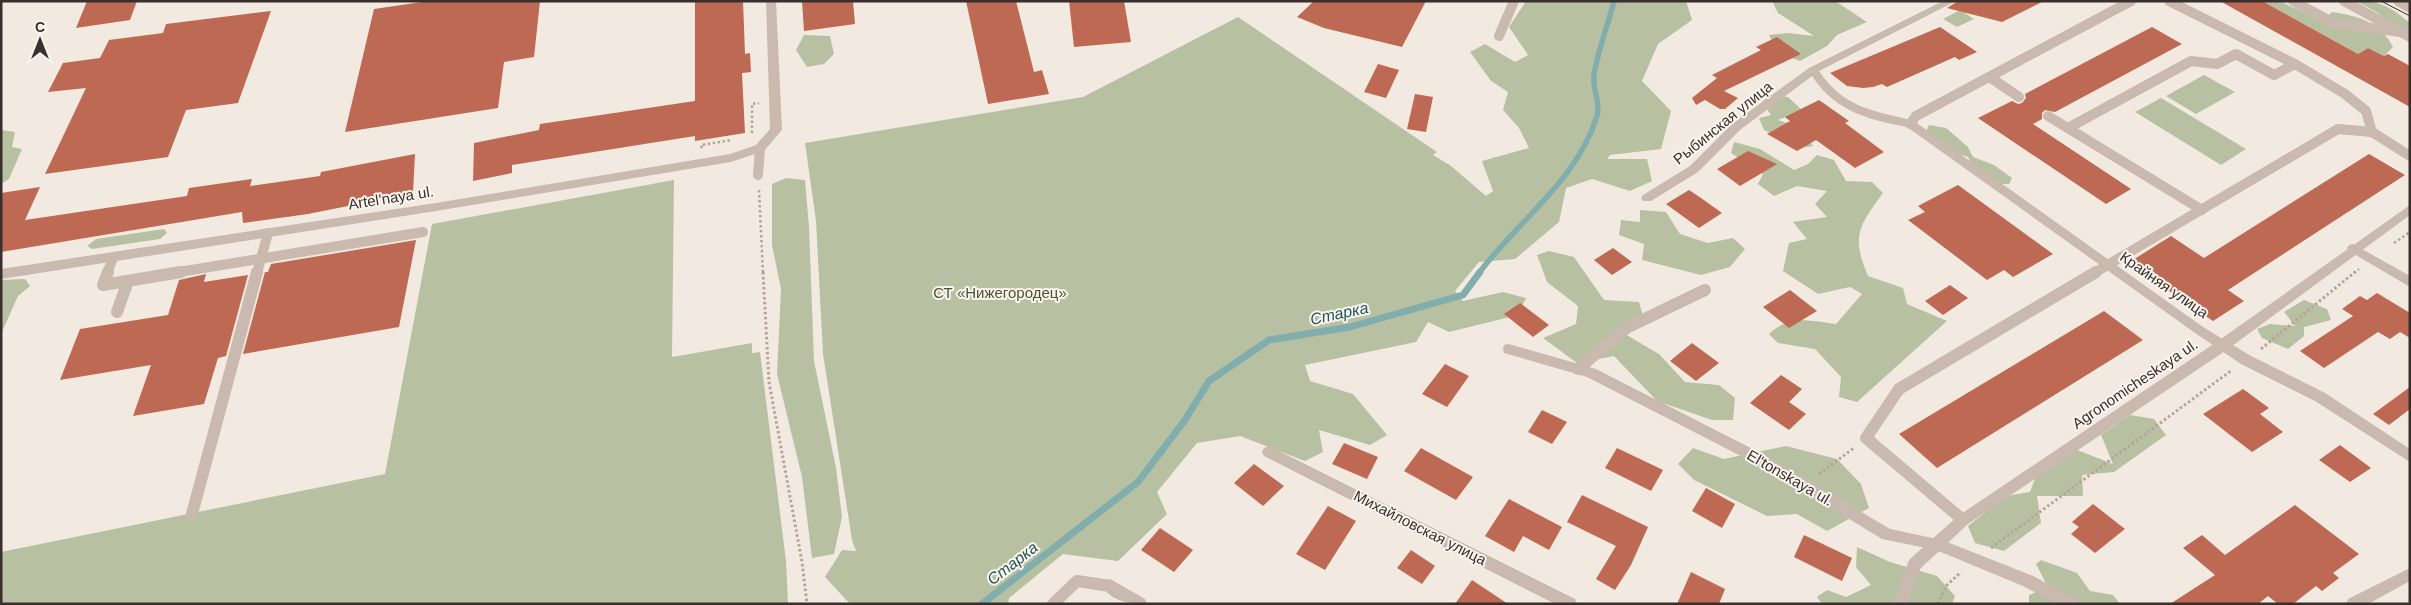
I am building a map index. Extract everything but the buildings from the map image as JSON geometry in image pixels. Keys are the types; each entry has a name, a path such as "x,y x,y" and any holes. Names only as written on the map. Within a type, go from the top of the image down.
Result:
{"street":[{"name":"Artel'naya ul.","path":"1,274 113,258 731,158 760,148 776,130 771,1"},
{"name":"Рыбинская улица","path":"1646,198 1694,169 1736,128 1813,70 1952,1"},
{"path":"1813,70 1824,89 1862,114 1910,124"},
{"name":"Крайняя улица","path":"1910,124 2199,330 2246,360 2320,397 2410,456"},
{"name":"Agronomicheskaya ul.","path":"1900,604 1914,565 1963,520 2223,344 2353,248 2410,209"},
{"path":"2353,248 2410,282"},
{"name":"El'tonskaya ul.","path":"1510,349 1591,373 1775,467 1888,535 1937,544 2028,581 2072,604"},
{"name":"Михайловская улица","path":"1269,452 1570,604"},
{"path":"2353,604 2410,574"},
{"path":"1110,586 1140,604"}],"lane":[{"path":"1499,36 1514,1"},
{"path":"1910,124 1916,116 2131,1"},
{"path":"2169,1 2295,64 2345,94 2366,111 2372,132"},
{"path":"2293,1 2334,23 2405,35"},
{"path":"2344,1 2405,35"},
{"path":"2398,1 2410,8"},
{"path":"2068,128 2191,61 2218,64 2236,54 2274,75 2295,64"},
{"path":"1990,78 2019,97"},
{"path":"2048,116 2202,210"},
{"path":"1963,520 1866,438 1899,389 2338,129 2372,132 2410,156"},
{"path":"758,174 760,148"},
{"path":"113,258 103,285 423,232"},
{"path":"192,514 268,233"},
{"path":"117,312 128,281"},
{"path":"1578,369 1628,327 1705,290"},
{"path":"1053,604 1077,581 1110,586"}],"path":[{"path":"752,104 752,137"},
{"path":"702,154 702,145 735,140"},
{"path":"758,174 769,382 802,562 807,604"},
{"path":"1938,604 1946,586 1975,560 2094,470 2246,360 2371,259 2410,232"},
{"path":"1804,485 1866,438"}],"green space":[{"name":"СТ «Нижегородец»","path":"1526,1 1686,1 1692,20 1658,44 1642,81 1671,111 1661,149 1610,155 1607,159 1647,159 1652,181 1630,191 1592,179 1566,188 1559,222 1515,259 1479,262 1455,291 1463,301 1503,292 1526,298 1518,315 1449,332 1428,322 1416,342 1305,365 1310,381 1353,394 1387,435 1370,445 1319,430 1323,452 1305,461 1240,436 1197,443 1157,492 1167,514 1118,561 1063,554 1009,598 1008,604 850,604 825,577 842,550 856,551 852,540 823,354 816,221 805,143 1083,97 1238,17 1437,152 1433,155 1451,166 1486,196 1493,191 1482,161 1529,148 1519,128 1503,110 1508,92 1491,81 1470,52 1485,44 1515,62 1528,55 1509,27"},
{"path":"1772,1 1835,1 1867,22 1837,35 1827,46 1800,61 1778,53 1769,35 1788,33 1814,36 1778,13"},
{"path":"2262,1 2279,1 2323,21 2332,12 2360,18 2382,32 2393,47 2384,56 2368,48 2358,54"},
{"path":"2356,1 2373,2 2391,9 2410,23 2410,31 2394,27 2378,13"},
{"path":"1960,10 1974,19 1957,27 1943,19"},
{"path":"804,35 830,36 834,54 824,64 807,67 796,50"},
{"path":"2204,75 2235,92 2196,114 2166,96"},
{"path":"1770,95 1788,97 1802,110 1778,120 1801,128 1813,146 1800,148 1764,130 1759,118 1771,115 1762,102"},
{"path":"2161,98 2246,149 2221,165 2135,112"},
{"path":"1929,125 1946,128 1968,147 1973,157 1994,165 2012,178 2009,184 1997,184 1973,166 1968,157 1948,150 1926,132"},
{"path":"1,130 15,132 12,147 22,149 9,179 1,184"},
{"path":"1734,142 1760,149 1794,170 1808,164 1817,155 1834,160 1846,181 1872,182 1883,193 1868,214 1860,232 1860,251 1868,276 1903,288 1907,304 1947,321 1857,402 1839,397 1841,377 1815,349 1778,343 1769,334 1793,321 1801,320 1836,324 1862,294 1850,287 1818,294 1783,271 1789,243 1807,239 1793,222 1827,217 1815,204 1827,191 1797,186 1774,196 1758,184 1763,174 1731,153"},
{"path":"786,178 805,180 809,227 814,361 836,468 842,517 834,554 812,558 802,477 777,374 781,289 772,245 772,184"},
{"path":"674,180 672,357 752,343 752,353 760,352 786,561 788,604 1,604 1,552 385,474 432,224"},
{"path":"1640,210 1666,212 1680,234 1708,243 1733,238 1745,249 1730,267 1701,275 1642,260 1644,244 1619,235 1621,220 1640,222"},
{"path":"164,229 167,233 160,239 92,249 87,246 96,239"},
{"path":"1549,251 1574,257 1604,300 1639,302 1645,324 1625,334 1659,354 1685,382 1719,385 1735,398 1733,420 1712,420 1657,401 1614,356 1577,363 1543,338 1576,324 1578,306 1547,282 1537,255"},
{"path":"25,279 30,286 18,296 1,334 1,280"},
{"path":"2304,300 2327,309 2331,320 2304,327 2304,336 2288,349 2262,338 2257,329 2270,324 2295,326 2284,312"},
{"path":"2130,415 2154,419 2166,435 2114,472 2082,475 2083,496 2037,496 2041,523 2004,551 1975,543 1968,526 2006,496 2030,492 2036,476 2077,450 2113,464 2101,435"},
{"path":"1786,446 1837,459 1861,484 1869,508 1827,531 1797,514 1767,516 1694,480 1678,464 1693,448 1724,459"},
{"path":"1857,547 1890,562 1937,576 1955,596 1952,604 1822,604 1817,597 1827,590 1846,597 1871,585 1856,567"},
{"path":"2041,560 2077,573 2090,591 2113,595 2120,604 2029,604 2029,595 2048,587 2036,564"}],"waterway":[{"name":"Старка","path":"1479,273 1561,180 1576,160 1588,139 1598,111 1594,75 1614,1"},
{"name":"Старка","path":"982,604 1138,482 1185,420 1209,381 1269,340 1350,327 1463,295 1480,272"}],"tram line":[{"path":"2381,1 2410,16"}]}
